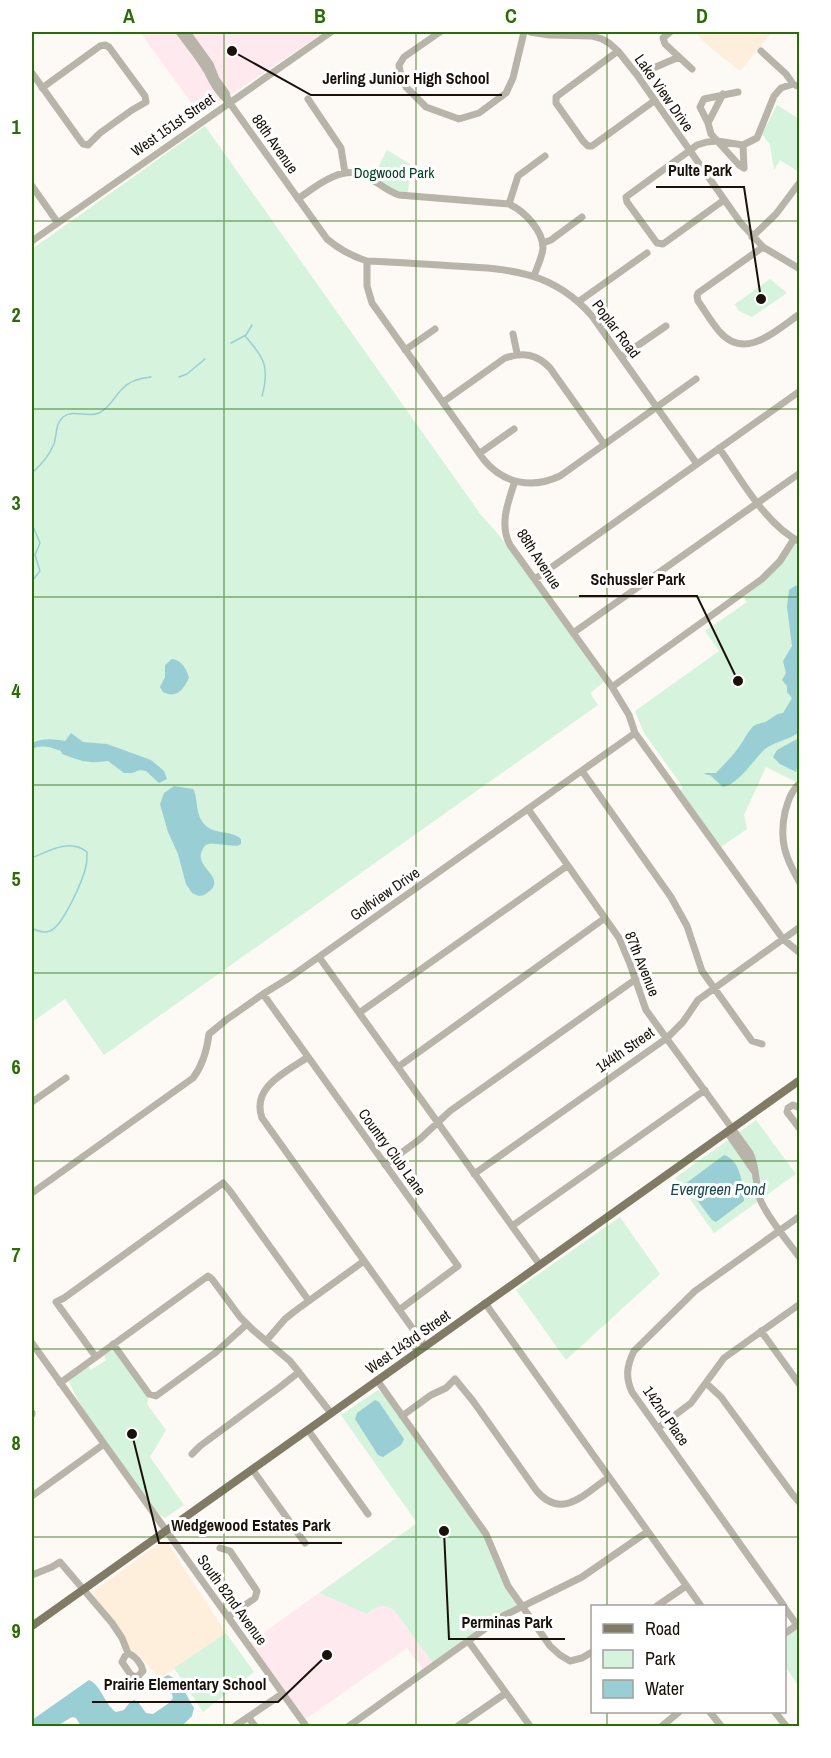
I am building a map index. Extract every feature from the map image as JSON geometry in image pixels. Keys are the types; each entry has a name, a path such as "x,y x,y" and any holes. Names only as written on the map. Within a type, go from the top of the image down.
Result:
{"main road":[{"name":"West 143rd Street","path":"32,1626 800,1080"}],"street":[{"name":"88th Avenue","path":"179,32 207,71 221,96 229,102"},
{"name":"88th Avenue","path":"187,32 210,64 229,102 327,239 351,256 367,261"},
{"name":"West 151st Street","path":"32,241 331,32"},
{"path":"440,32 404,57 399,68 409,91 426,107 454,118 464,119 480,113 503,96 513,78 524,32"},
{"name":"Lake View Drive","path":"530,32 549,35 586,33 603,39 618,51 752,237 763,247 800,269"},
{"path":"670,32 663,38 665,44 692,69"},
{"path":"32,73 42,88 80,141 84,144 88,145 100,133 146,102 139,88 109,47 105,45 100,46 42,88"},
{"path":"618,51 558,94 555,99 556,103 588,146 592,146 654,101"},
{"path":"761,51 796,85"},
{"path":"637,75 679,57"},
{"path":"724,200 663,244 657,243 641,222 627,202 627,195 701,144 717,141 743,145 757,138 774,96 782,88 796,85"},
{"path":"738,92 704,99 700,107 711,134 744,168 743,145"},
{"path":"708,123 723,94"},
{"path":"308,99 340,148 345,173"},
{"path":"508,204 518,176 545,156"},
{"path":"298,199 324,181 345,173 363,175 399,195 508,204 526,216 543,243 534,276"},
{"path":"752,237 776,214 800,182"},
{"path":"32,189 58,223"},
{"path":"543,243 582,217"},
{"path":"763,247 698,293 698,301 719,331 737,344 763,340 800,314"},
{"path":"578,302 647,253"},
{"path":"367,261 367,286 372,303 480,453 493,469 515,481 539,483 555,479 566,473 696,379"},
{"name":"Poplar Road","path":"367,261 495,268 534,276 559,287 592,316 697,464"},
{"path":"621,357 666,326"},
{"path":"405,350 435,328"},
{"path":"513,334 517,353"},
{"path":"443,402 500,361 517,353 539,358 550,368 604,444"},
{"path":"535,579 800,391"},
{"path":"480,453 514,429"},
{"path":"612,687 762,579 797,541 776,525 719,448"},
{"path":"573,633 800,473"},
{"name":"88th Avenue","path":"515,481 505,516 505,533 510,545 612,687 629,715 635,733 783,939 800,953"},
{"name":"Golfview Drive","path":"32,1192 193,1078 199,1070 208,1047 209,1034 222,1023 635,733"},
{"path":"582,771 670,897 687,926 702,971 752,1041 762,1044"},
{"path":"800,783 790,795 782,833 787,856 800,883"},
{"name":"87th Avenue","path":"528,809 619,938 646,1010 705,1090 729,1130 753,1159 760,1202 780,1230"},
{"path":"359,1013 567,866"},
{"path":"398,1066 605,918"},
{"name":"144th Street","path":"474,1174 667,1038 683,1022 698,1000 713,987 800,927"},
{"path":"319,957 540,1265"},
{"path":"385,1165 420,1139 450,1112 636,979"},
{"name":"Country Club Lane","path":"262,994 458,1266 399,1310"},
{"path":"308,1057 265,1089 260,1100 261,1115 425,1346"},
{"path":"32,1102 66,1078"},
{"path":"512,1226 705,1090"},
{"path":"800,1108 793,1105 788,1108 787,1112 800,1129"},
{"path":"96,1357 56,1302 223,1183 309,1301"},
{"name":"142nd Place","path":"783,1605 633,1392 629,1385 628,1368 634,1351 695,1291 800,1216"},
{"path":"780,1230 800,1258"},
{"path":"266,1341 285,1319 364,1261"},
{"path":"60,1383 208,1276 247,1324 279,1350 299,1372 331,1413"},
{"path":"485,1303 699,1605"},
{"path":"658,1428 689,1406 724,1358 800,1304"},
{"path":"113,1344 149,1393 156,1396 215,1353 247,1324"},
{"path":"761,1331 800,1385"},
{"name":"South 82nd Avenue","path":"32,1343 306,1726"},
{"path":"192,1454 299,1372"},
{"path":"402,1416 431,1395 446,1388 455,1379 544,1499 556,1505 574,1501 609,1477"},
{"path":"377,1380 486,1534 508,1586 550,1646 570,1660 582,1658 591,1653"},
{"path":"706,1383 722,1397 800,1503"},
{"path":"308,1430 368,1514"},
{"path":"32,1496 104,1444"},
{"path":"252,1469 304,1543"},
{"path":"349,1726 503,1616 582,1577 648,1532"},
{"path":"220,1548 230,1551 258,1590 255,1598 228,1617"},
{"path":"32,1575 60,1562 112,1623 128,1653 134,1656 142,1667 143,1671 137,1677 131,1675 123,1662 128,1653"},
{"path":"658,1605 686,1586"},
{"name":"142nd Place","path":"786,1609 798,1624"},
{"path":"469,1642 530,1726"},
{"path":"458,1726 506,1693"},
{"path":"236,1726 282,1694"},
{"path":"662,1726 678,1713"},
{"path":"711,1713 721,1726"},
{"path":"776,1713 786,1726"},
{"path":"248,1717 255,1726"}],"shaded area":[{"path":"140,32 318,32 323,33 200,115"},
{"path":"695,32 772,32 740,71 706,44"},
{"path":"167,1542 226,1633 160,1679 138,1654 130,1650 92,1592 160,1543"},
{"path":"319,1593 367,1614 378,1606 390,1607 433,1663 424,1671 407,1648 304,1720 249,1643"}],"green space":[{"path":"777,105 799,119 799,172 780,160 774,170 770,145 762,134"},
{"path":"205,126 481,515 499,535 604,682 590,693 598,705 104,1055 65,999 32,1022 32,249"},
{"name":"Dogwood Park","path":"387,150 410,164 408,194 389,188 373,177"},
{"path":"770,279 787,293 752,317 739,311 735,304"},
{"path":"795,544 799,545 799,779 796,782 766,767 744,815 747,829 721,847 680,790 683,787 644,733 635,711 719,651 705,631 747,602 744,597 772,573"},
{"path":"756,1120 796,1174 714,1233 675,1178"},
{"path":"620,1217 660,1274 566,1360 516,1290"},
{"path":"113,1350 149,1397 147,1404 166,1430 150,1457 184,1505 165,1518 159,1514 82,1408 69,1382 88,1366 91,1370 106,1360 104,1355"},
{"path":"378,1390 479,1527 518,1606 433,1663 394,1610 380,1606 367,1614 319,1593 417,1523 341,1415"},
{"path":"799,1628 799,1687 786,1668 786,1638"},
{"path":"226,1633 254,1672 203,1712 174,1668"}],"water":[{"path":"799,585 799,732 765,749 740,777 723,787 710,775 704,773 716,773 753,727 783,713 792,698 782,680 786,673 783,661 792,646 787,607 789,590"},
{"path":"172,659 181,663 189,678 182,690 175,694 168,694 160,687 165,677 165,665"},
{"path":"71,733 83,742 107,744 151,760 164,771 167,779 159,783 146,771 124,773 108,761 85,761 46,747 32,749 32,743 48,739 65,741"},
{"path":"799,738 799,767 796,772 780,764 773,757 777,750"},
{"path":"174,786 193,789 199,816 205,825 241,839 241,844 237,846 207,844 202,851 202,863 214,884 212,889 204,895 199,896 192,893 186,884 160,804 164,793"},
{"name":"Evergreen Pond","path":"724,1155 730,1158 738,1168 744,1201 716,1222 712,1220 685,1184"},
{"path":"375,1400 379,1402 404,1439 401,1445 383,1457 378,1455 355,1419 357,1413"},
{"path":"168,1675 180,1685 194,1708 192,1716 182,1726 81,1726 76,1718 72,1717 57,1726 32,1726 32,1720 89,1680 97,1686 116,1712 124,1710 134,1700 146,1713 153,1714 173,1698 163,1683 164,1677"}],"waterway":[{"path":"231,343 246,335 252,325"},
{"path":"245,336 264,363 265,377 262,396"},
{"path":"179,377 187,374 205,359"},
{"path":"32,473 50,452 63,417 71,414 99,413 128,384 151,377"},
{"path":"32,524 40,543 35,555 40,571 32,581"},
{"path":"32,858 52,849 66,846 73,846 87,852 81,881 61,921 50,931 45,932 32,928"}],"place":[{"name":"Jerling Junior High School","path":"232,51"},
{"name":"Pulte Park","path":"761,299"},
{"name":"Schussler Park","path":"738,681"},
{"name":"Wedgewood Estates Park","path":"132,1434"},
{"name":"Perminas Park","path":"444,1531"},
{"name":"Prairie Elementary School","path":"327,1655"}]}
